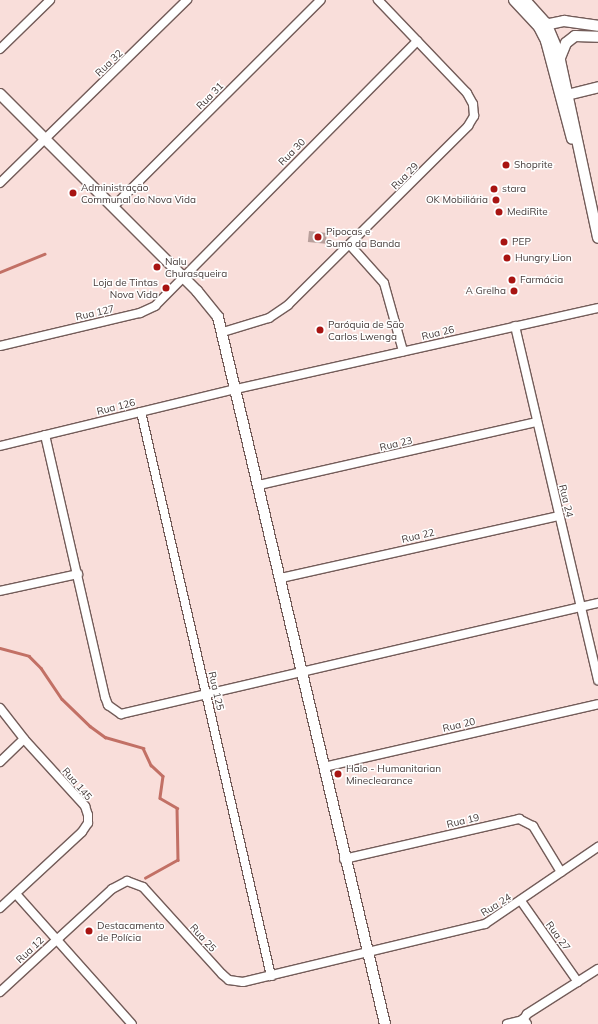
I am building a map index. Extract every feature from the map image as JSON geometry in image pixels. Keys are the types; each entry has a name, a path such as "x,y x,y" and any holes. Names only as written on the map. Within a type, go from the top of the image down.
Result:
{"street":[{"path":"0,49 50,0"},
{"name":"Rua 32","path":"0,183 187,0"},
{"name":"Rua 31","path":"113,207 321,0"},
{"name":"Rua 29","path":"223,332 279,312 350,245 468,126 474,116 473,104 467,94 378,0"},
{"path":"514,0 542,25 550,55 564,96 598,238"},
{"path":"525,0 542,25 560,58 564,96"},
{"path":"542,25 564,21 598,26"},
{"path":"560,58 566,43 575,36 598,37"},
{"name":"Rua 30","path":"182,276 417,41"},
{"path":"564,96 598,87"},
{"path":"0,94 182,276 213,309 223,332 303,673 344,860 386,1024"},
{"path":"350,245 384,283 403,351"},
{"name":"Rua 127","path":"0,346 146,311 159,303 182,276"},
{"name":"Rua 26","path":"236,389 598,308"},
{"name":"Rua 24","path":"515,326 598,680"},
{"name":"Rua 126","path":"0,446 236,389"},
{"name":"Rua 125","path":"141,412 271,976"},
{"name":"Rua 23","path":"259,485 537,422"},
{"path":"45,435 105,697 114,711 127,714 598,603"},
{"name":"Rua 22","path":"281,578 559,516"},
{"path":"0,591 78,574"},
{"name":"Rua 20","path":"324,767 598,704"},
{"path":"0,708 24,740 0,762"},
{"name":"Rua 145","path":"0,908 82,832 88,823 85,806 24,740"},
{"name":"Rua 19","path":"344,860 519,819 536,830 561,872"},
{"name":"Rua 24","path":"367,954 476,928 521,902 598,847"},
{"name":"Rua 25","path":"56,940 118,885 132,881 143,887 229,980 243,982 367,954"},
{"path":"16,894 132,1024"},
{"name":"Rua 27","path":"521,902 578,982"},
{"name":"Rua 12","path":"0,992 56,940"},
{"path":"506,1024 525,1022 527,1014 598,969"}],"building":[{"name":"Pipocas e Sumo da Banda","path":"309,231 327,233 326,244 308,242"}],"waterway":[{"path":"0,272 44,254"},
{"path":"0,648 29,656 41,668 62,699 90,726 105,737 143,748 151,765 163,776 160,798 177,808 178,860 146,878"}],"place":[{"name":"Shoprite","path":"506,165"},
{"name":"stara","path":"494,189"},
{"name":"Administração Communal do Nova Vida","path":"73,193"},
{"name":"OK Mobiliária","path":"496,200"},
{"name":"MediRite","path":"499,212"},
{"name":"Pipocas e Sumo da Banda","path":"318,237"},
{"name":"PEP","path":"504,242"},
{"name":"Hungry Lion","path":"507,258"},
{"name":"Nalu Churasqueira","path":"157,267"},
{"name":"Farmácia","path":"512,280"},
{"name":"Loja de Tintas Nova Vida","path":"166,288"},
{"name":"A Grelha","path":"514,291"},
{"name":"Paróquia de São Carlos Lwenga","path":"320,330"},
{"name":"Halo - Humanitarian Mineclearance","path":"338,774"},
{"name":"Destacamento de Polícia","path":"89,931"}]}
